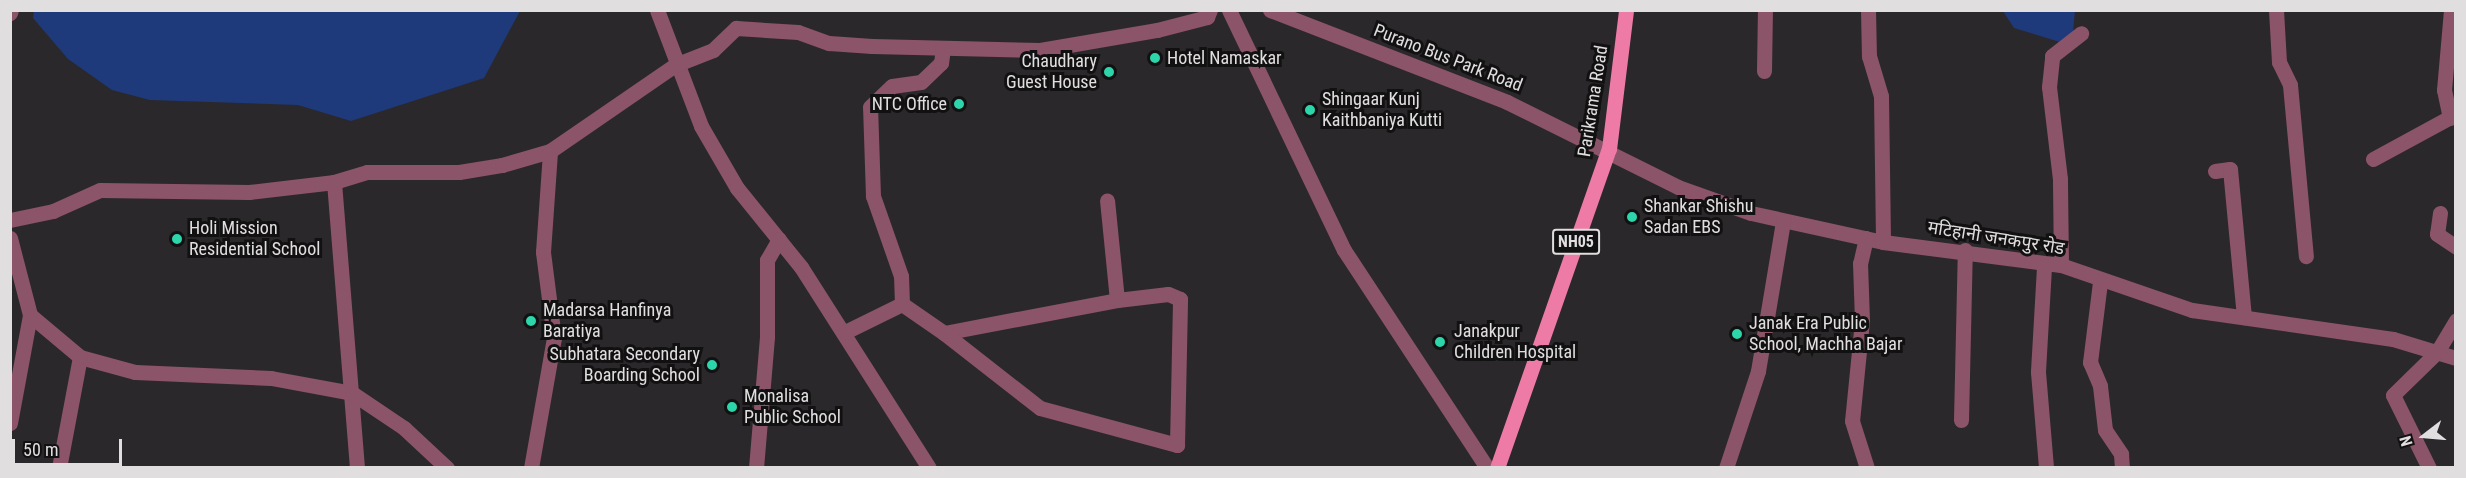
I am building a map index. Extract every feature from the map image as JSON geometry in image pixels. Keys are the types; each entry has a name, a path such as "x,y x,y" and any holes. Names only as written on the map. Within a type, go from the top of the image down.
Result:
{"main road":[{"name":"Parikrama Road","path":"1497,468 1609,149 1626,10"}],"street":[{"path":"657,10 675,65 701,126 737,188 779,239 845,332 929,468"},
{"path":"10,220 53,211 100,190 249,192 334,182 367,172 459,172 549,151 675,65 713,50 736,28 798,32 829,43 943,48 1057,49 1157,30 1207,16 1210,10"},
{"path":"1229,10 1344,250 1487,468"},
{"name":"Purano Bus Park Road","path":"1270,10 1508,102 1609,149"},
{"path":"1764,71 1765,10"},
{"path":"1868,10 1869,56 1881,96 1883,242"},
{"path":"2276,10 2279,62 2290,86 2306,256"},
{"path":"2373,159 2453,116 2444,90 2451,10"},
{"path":"2061,265 2060,180 2049,87 2052,56 2081,33"},
{"path":"902,304 901,276 873,196 870,107 892,86 921,82 941,63 943,48"},
{"name":"मटिहानी जनकपुर रोड","path":"1609,149 1678,186 1783,221 1883,242 1965,250 2044,267 2061,265 2100,282 2192,310 2393,339 2456,358"},
{"path":"531,468 555,338 543,252 549,151"},
{"path":"2215,171 2230,169 2244,317"},
{"path":"334,182 357,468"},
{"path":"1107,200 1117,300"},
{"path":"2440,213 2437,234 2456,247"},
{"path":"1726,468 1758,371 1783,221"},
{"path":"10,238 30,315 10,423"},
{"path":"1866,238 1860,262 1862,321 1852,421 1867,468"},
{"path":"756,468 767,337 767,260 779,239"},
{"path":"1961,420 1965,250"},
{"path":"2044,267 2038,372 2046,468"},
{"path":"2100,282 2090,362 2100,386 2105,430 2121,454 2122,468"},
{"path":"902,304 944,333 1040,408 1177,445 1180,299 1168,294 1117,300 944,333"},
{"path":"845,332 902,304"},
{"path":"30,315 80,357 135,372 271,378 352,393 404,428 447,468"},
{"path":"2429,468 2393,395 2437,352 2456,320"},
{"path":"58,468 80,357"}],"water":[{"path":"34,10 520,11 484,78 351,121 298,105 150,100 112,90 68,59 33,18"},
{"path":"2003,11 2075,11 2073,32 2060,42 2014,28"}],"place":[{"name":"Hotel Namaskar","path":"1155,58"},
{"name":"Chaudhary Guest House","path":"1109,72"},
{"name":"NTC Office","path":"959,104"},
{"name":"Shingaar Kunj Kaithbaniya Kutti","path":"1310,110"},
{"name":"Shankar Shishu Sadan EBS","path":"1632,217"},
{"name":"Holi Mission Residential School","path":"177,239"},
{"name":"Madarsa Hanfinya Baratiya","path":"531,321"},
{"name":"Janak Era Public School, Machha Bajar","path":"1737,334"},
{"name":"Janakpur Children Hospital","path":"1440,342"},
{"name":"Subhatara Secondary Boarding School","path":"712,365"},
{"name":"Monalisa Public School","path":"732,407"}]}
